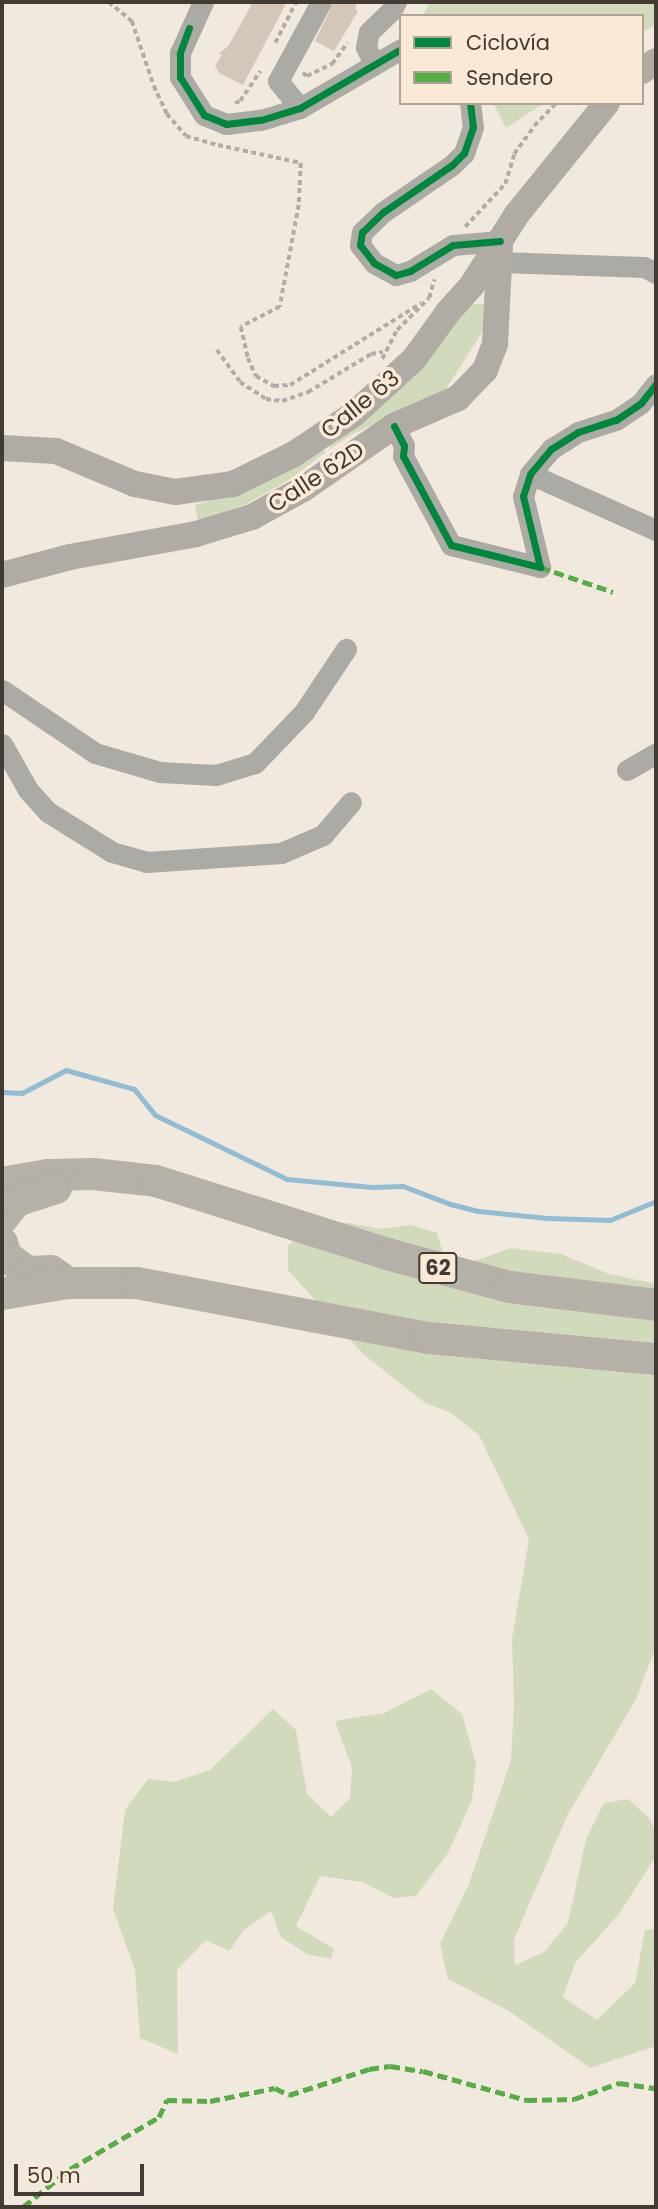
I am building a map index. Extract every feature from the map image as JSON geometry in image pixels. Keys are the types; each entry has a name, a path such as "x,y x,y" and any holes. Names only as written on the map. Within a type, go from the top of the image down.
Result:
{"highway":[{"name":"62","path":"2,1183 48,1175 93,1174 156,1181 391,1255 510,1287 656,1305"},
{"path":"2,1219 16,1201 93,1174"},
{"path":"2,1242 6,1256 27,1272 51,1271 67,1283"},
{"path":"2,1294 67,1283 137,1283 429,1338 656,1359"}],"main road":[{"name":"Calle 63","path":"2,448 56,451 121,479 159,490 190,491 233,484 328,433 374,396 430,339 448,312 499,252 517,214 605,105"},
{"name":"Calle 62D","path":"2,575 70,557 197,534 244,520 303,489 394,426 458,398 485,370 497,332 499,252"}],"street":[{"path":"203,2 180,53 180,77 204,115 226,124 261,120 300,108 399,50"},
{"path":"300,108 278,81 321,2"},
{"path":"374,64 366,47 369,32 396,2"},
{"path":"470,105 472,127 464,153 452,165 383,212 362,232 360,245 374,263 396,275 410,271 453,245 644,267 656,273"},
{"path":"394,426 404,446 403,456 451,545 540,566 523,496 530,474 551,449 578,432 616,420 641,403 656,384"},
{"path":"530,474 656,530"},
{"path":"2,690 95,753 160,772 216,775 255,763 304,712 346,649"},
{"path":"2,744 28,790 48,812 113,852 146,862 281,853 323,835 351,802"},
{"path":"627,771 656,753"}],"path":[{"path":"109,2 132,21 154,86 167,114 186,135 218,145 301,163 299,205 280,307 241,327 248,358 256,376 274,386 290,385 429,298"},
{"path":"271,50 296,2"},
{"path":"230,106 240,101 265,62"},
{"path":"381,364 383,352 397,330 429,298 434,279 453,245 475,214 505,184 514,155 534,125 554,105"},
{"path":"217,350 240,382 266,399 282,401 308,392 371,354 383,352"}],"green space":[{"path":"430,2 656,2 656,25 644,31 644,14 424,13"},
{"path":"494,105 541,105 506,128"},
{"path":"472,304 485,304 483,331 446,389 351,435 330,449 328,440"},
{"path":"318,450 327,451 292,478 244,505 198,522 195,505 252,488"},
{"path":"347,1223 382,1229 411,1225 437,1233 448,1271 510,1248 561,1254 609,1274 656,1284 656,1647 635,1701 568,1814 514,1939 515,1965 544,1952 568,1923 586,1839 604,1803 628,1799 650,1819 656,1834 656,1856 619,1914 575,1963 563,1997 597,2020 635,1983 645,1930 656,1929 653,1979 656,1979 656,2046 590,2068 509,2011 448,1979 440,1944 469,1884 511,1760 514,1704 512,1639 529,1539 479,1435 451,1413 424,1402 363,1354 288,1270 288,1246 309,1226"},
{"path":"431,1689 462,1714 476,1764 472,1800 448,1853 416,1896 394,1898 362,1882 320,1876 296,1926 334,1949 331,1959 307,1954 281,1937 271,1911 244,1930 229,1951 206,1940 177,1970 178,2054 140,2038 135,1970 113,1909 125,1810 148,1779 174,1782 210,1770 273,1709 296,1730 307,1794 331,1817 350,1798 352,1768 335,1721 384,1713"}],"building":[{"path":"253,2 287,2 243,85 219,73 215,66 222,55 219,54 229,45"},
{"path":"334,2 358,2 355,8 358,11 334,51 315,41"}],"waterway":[{"path":"2,1092 22,1093 66,1070 134,1089 155,1115 287,1179 372,1187 403,1186 450,1204 479,1211 547,1218 610,1220 656,1201"}],"marked path":[{"path":"540,567 613,592"},
{"path":"23,2207 70,2169 159,2117 167,2100 210,2101 275,2088 289,2095 369,2069 390,2066 423,2071 527,2100 574,2099 619,2083 656,2088"}],"cycle path":[{"path":"189,28 180,53 180,77 204,115 226,124 261,120 300,108 399,50"},
{"path":"470,105 473,127 464,153 452,165 383,212 362,232 360,245 374,263 396,275 410,271 453,245 500,241"},
{"path":"394,426 404,446 403,456 451,545 540,567 523,496 530,474 551,449 578,432 616,420 641,403 656,384"}]}
